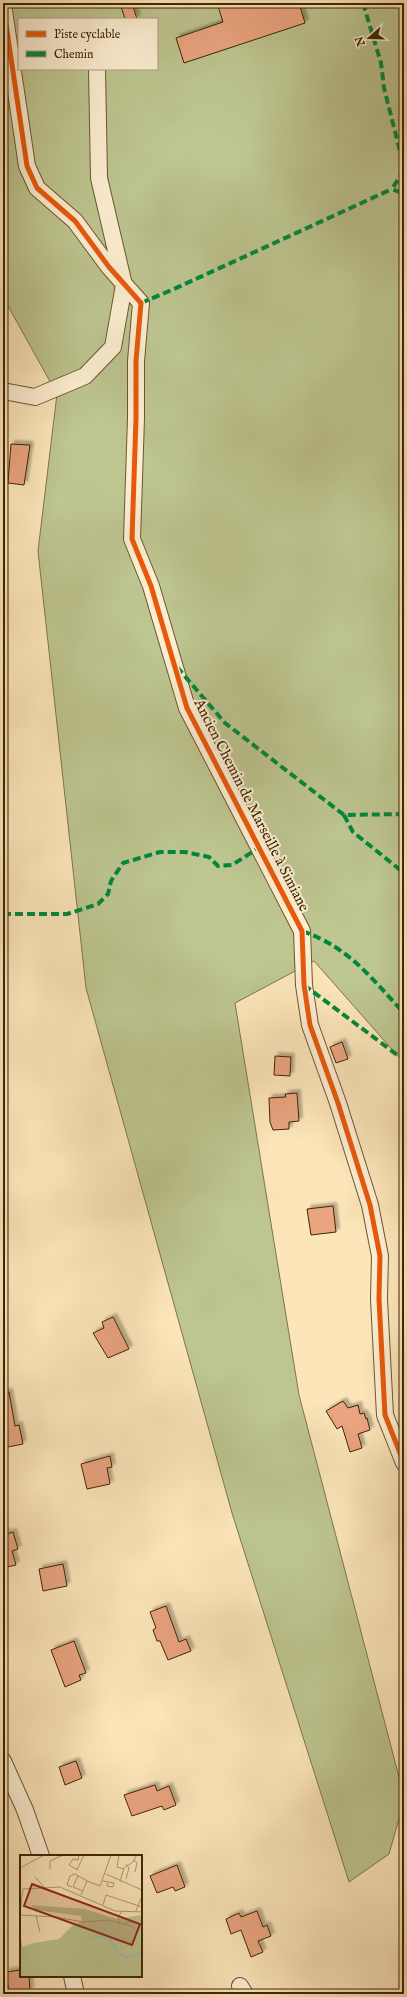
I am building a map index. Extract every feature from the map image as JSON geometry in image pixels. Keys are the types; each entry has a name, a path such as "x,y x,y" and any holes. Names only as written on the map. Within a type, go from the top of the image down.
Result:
{"street":[{"name":"Ancien Chemin de Marseille à Simiane","path":"3,4 27,166 34,182 37,188 75,221 124,285 141,303 136,361 136,418 132,539 151,586 187,708 302,931 304,985 310,1025 338,1103 370,1205 380,1256 379,1299 385,1415 404,1463"},
{"path":"3,391 35,397 85,376 113,347 124,285 99,178 97,70"},
{"path":"3,1761 25,1810 41,1855"},
{"path":"72,1977 76,1994"}],"green space":[{"path":"3,3 404,3 404,1063 314,961 235,1003 299,1395 404,1796 404,1801 389,1854 349,1882 232,1513 86,988 38,551 57,394 3,297"}],"building":[{"path":"120,3 132,3 137,18 125,18"},
{"path":"217,3 299,3 305,23 184,63 176,38 223,22"},
{"path":"11,444 30,445 24,485 8,483"},
{"path":"342,1042 348,1059 336,1063 330,1047"},
{"path":"275,1056 291,1057 290,1076 274,1075"},
{"path":"297,1093 299,1121 289,1122 289,1129 273,1130 270,1122 269,1098 286,1097 285,1094"},
{"path":"333,1206 336,1232 311,1235 307,1209"},
{"path":"113,1317 129,1349 108,1358 93,1333 104,1328 102,1322"},
{"path":"3,1392 9,1392 15,1426 19,1425 23,1444 3,1448"},
{"path":"343,1401 348,1408 358,1405 360,1414 364,1413 366,1419 367,1418 370,1430 358,1434 362,1448 350,1452 342,1426 337,1429 326,1411"},
{"path":"110,1456 112,1467 107,1468 110,1484 87,1489 81,1464"},
{"path":"3,1532 6,1532 7,1534 13,1532 18,1549 12,1551 16,1565 3,1568"},
{"path":"63,1564 67,1586 43,1591 39,1569"},
{"path":"166,1606 179,1642 186,1639 191,1651 168,1660 160,1641 157,1641 153,1630 156,1628 150,1612"},
{"path":"74,1641 86,1673 79,1675 81,1680 65,1687 51,1650"},
{"path":"76,1761 82,1778 65,1785 59,1767"},
{"path":"155,1785 157,1791 169,1786 176,1805 164,1810 162,1806 132,1816 124,1795"},
{"path":"177,1865 185,1887 175,1891 173,1887 157,1893 150,1876"},
{"path":"257,1911 263,1927 267,1925 271,1936 258,1941 263,1952 251,1957 241,1930 231,1934 226,1919 239,1913 241,1917"},
{"path":"20,1970 20,1977 29,1977 30,1991 9,1994 6,1972"}],"marked path":[{"path":"363,3 381,63 384,88 404,167"},
{"path":"404,170 392,189 404,194"},
{"path":"141,303 392,189"},
{"path":"177,667 225,723 344,815 404,814"},
{"path":"344,815 353,832 404,873"},
{"path":"3,914 67,914 98,904 108,894 111,881 123,863 160,852 185,852 209,857 218,866 232,865 260,847"},
{"path":"302,931 319,938 346,955 358,965 404,1013"},
{"path":"304,985 404,1060"}],"cycle path":[{"path":"3,4 27,166 37,188 75,221 109,267 141,303 136,361 136,418 132,539 151,586 187,708 302,931 304,985 310,1025 338,1103 370,1205 380,1256 379,1299 385,1415 404,1463"}]}
